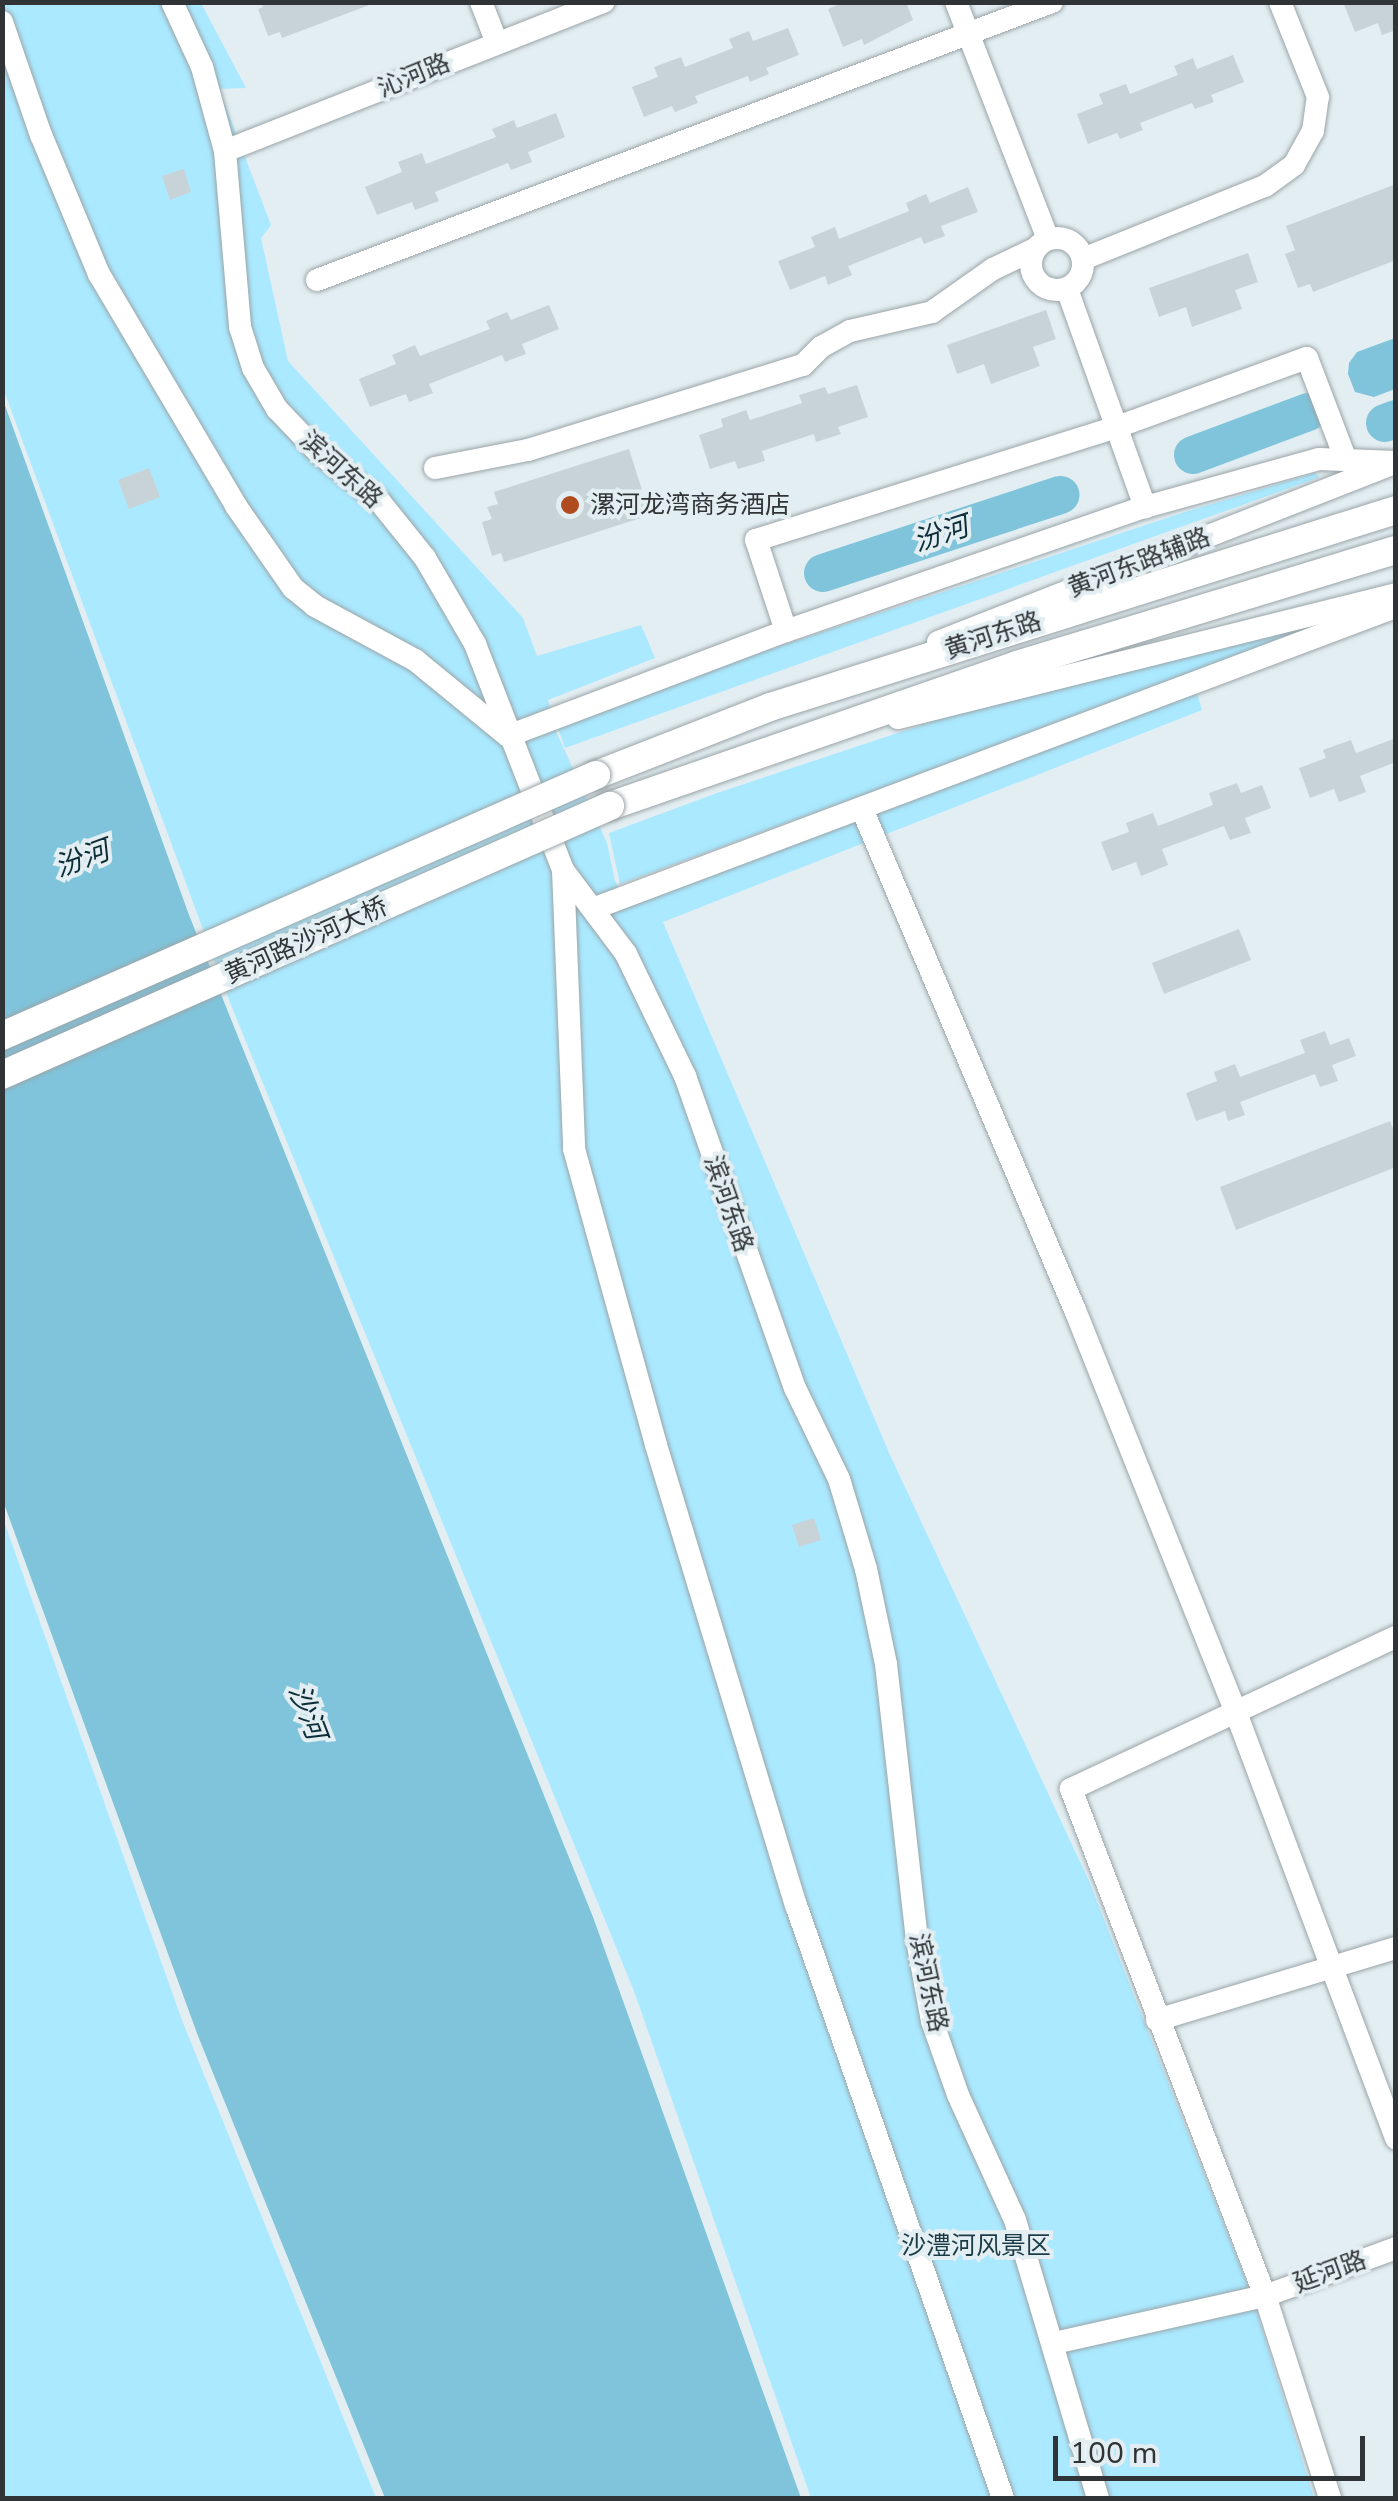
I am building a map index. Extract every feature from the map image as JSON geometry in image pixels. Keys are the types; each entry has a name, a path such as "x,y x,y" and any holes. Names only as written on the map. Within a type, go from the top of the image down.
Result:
{"main road":[{"name":"黄河东路","path":"596,775 770,707 1396,510"},
{"name":"黄河东路","path":"610,806 1017,665 1396,550"},
{"name":"黄河路沙河大桥","path":"2,1036 596,775"},
{"name":"黄河路沙河大桥","path":"2,1076 610,806"}],"street":[{"name":"滨河东路","path":"172,2 202,67 225,151 240,327 252,368 278,409 319,453 380,502 425,558 475,644 563,870 626,954 685,1076 795,1388 839,1479 866,1569 886,1664 917,1940 932,2021 958,2095 1015,2220 1098,2498"},
{"path":"481,2 497,43"},
{"name":"沁河路","path":"225,151 604,2"},
{"path":"434,468 528,450 803,365 821,347 850,331 932,312 994,269 1042,244 1074,244 1083,259 1080,277 1067,289 1050,290 1036,281 1030,266 1042,244 956,2"},
{"path":"317,280 1052,2"},
{"path":"1083,259 1265,186 1294,166 1313,131 1318,96 1280,2"},
{"path":"2,22 41,135 99,274 236,506 293,588 315,606 415,660 508,736 786,631 1145,508 1319,460 1396,463"},
{"path":"1067,289 1145,508"},
{"path":"786,631 756,540 1116,427 1306,358 1346,460"},
{"name":"黄河东路辅路","path":"770,707 1396,463"},
{"path":"778,748 1396,594"},
{"path":"595,908 1396,608"},
{"path":"862,809 1075,1310 1235,1710 1396,2139"},
{"path":"563,870 574,1149 656,1445 796,1905 1002,2498"},
{"path":"1330,2498 1265,2296 1071,1789 1396,1637"},
{"path":"1157,2020 1396,1948"},
{"name":"延河路","path":"1054,2343 1265,2296 1396,2248"}],"green space":[{"name":"沙澧河风景区","path":"2,3 201,3 246,88 219,89 271,225 261,238 288,361 523,618 537,656 641,625 655,658 548,700 554,727 607,843 615,881 627,902 1196,690 1202,710 663,922 890,1455 1089,1881 1253,2299 1314,2498 811,2498 634,1991 231,1005 3,388"},
{"path":"1315,473 1320,477 565,748 558,728 750,656"},
{"path":"1361,613 620,884 609,833 717,793 1015,694"},
{"path":"2,1516 183,2023 376,2498 3,2498"}],"water":[{"path":"1395,338 1395,389 1374,397 1355,392 1348,374 1349,363 1357,352"},
{"name":"沙河","path":"2,397 189,915 593,1917 801,2498 385,2498 198,2036 3,1501"}],"building":[{"path":"261,2 372,4 282,38 280,32 268,36 258,9 263,7"},
{"path":"844,2 906,2 913,20 864,45 862,39 843,47 828,9"},
{"path":"1343,2 1396,2 1396,30 1382,35 1378,23 1355,32"},
{"path":"788,28 799,55 766,68 769,74 750,82 748,76 695,96 698,103 675,112 672,106 644,117 632,87 658,77 654,67 681,57 685,67 733,48 729,39 749,31 753,41"},
{"path":"1233,55 1244,82 1211,95 1214,102 1195,109 1192,103 1140,123 1143,130 1120,139 1117,133 1088,144 1077,114 1103,104 1099,94 1126,84 1130,94 1178,75 1174,66 1193,58 1197,69"},
{"path":"556,113 565,137 528,152 532,162 511,170 508,163 435,192 439,201 415,210 412,202 377,215 365,187 402,172 398,162 422,153 426,164 496,137 492,129 514,120 517,128"},
{"path":"184,169 191,192 170,200 162,176"},
{"path":"1396,184 1396,260 1313,292 1310,284 1298,288 1285,254 1295,250 1286,226"},
{"path":"968,187 978,212 941,226 945,236 924,244 921,237 848,266 852,275 828,285 825,276 790,290 778,261 815,247 811,237 835,227 839,239 909,211 906,203 926,194 930,203"},
{"path":"1248,253 1258,282 1235,290 1242,309 1192,327 1186,307 1159,317 1149,288"},
{"path":"549,305 559,329 522,344 526,354 505,362 502,355 429,384 433,393 409,402 406,394 370,407 359,379 396,364 392,355 415,345 420,356 490,329 486,321 507,312 511,320"},
{"path":"1046,310 1056,339 1033,347 1040,366 991,384 984,364 957,374 947,345"},
{"path":"857,385 868,417 838,427 841,434 816,442 814,434 762,451 765,461 738,469 735,461 710,469 699,435 723,427 721,419 746,410 750,420 802,403 799,395 825,387 828,394"},
{"name":"漯河龙湾商务酒店","path":"629,449 650,515 504,562 501,553 492,556 482,522 492,519 487,507 498,504 494,492"},
{"path":"149,468 160,497 129,509 118,480"},
{"path":"1396,738 1396,762 1360,776 1366,792 1339,802 1334,789 1310,798 1299,768 1326,758 1323,750 1351,740 1356,753"},
{"path":"1237,783 1241,793 1262,785 1271,808 1245,818 1251,833 1230,840 1224,826 1162,849 1168,865 1141,876 1136,862 1112,871 1101,842 1129,832 1126,823 1153,813 1158,826 1213,805 1209,793"},
{"path":"1239,929 1251,960 1164,994 1152,963"},
{"path":"1325,1031 1330,1045 1349,1038 1356,1056 1332,1065 1338,1081 1320,1087 1315,1074 1240,1102 1245,1115 1228,1121 1225,1111 1196,1121 1186,1093 1217,1081 1214,1072 1235,1064 1240,1077 1305,1053 1300,1040"},
{"path":"1390,1121 1396,1136 1396,1167 1236,1230 1220,1187"},
{"path":"814,1518 821,1540 799,1547 792,1525"}],"waterway":[{"name":"汾河","path":"1193,455 1308,412"},
{"name":"汾河","path":"1385,423 1396,419"},
{"name":"汾河","path":"823,573 1060,495"}],"place":[{"name":"漯河龙湾商务酒店","path":"570,505"}]}
